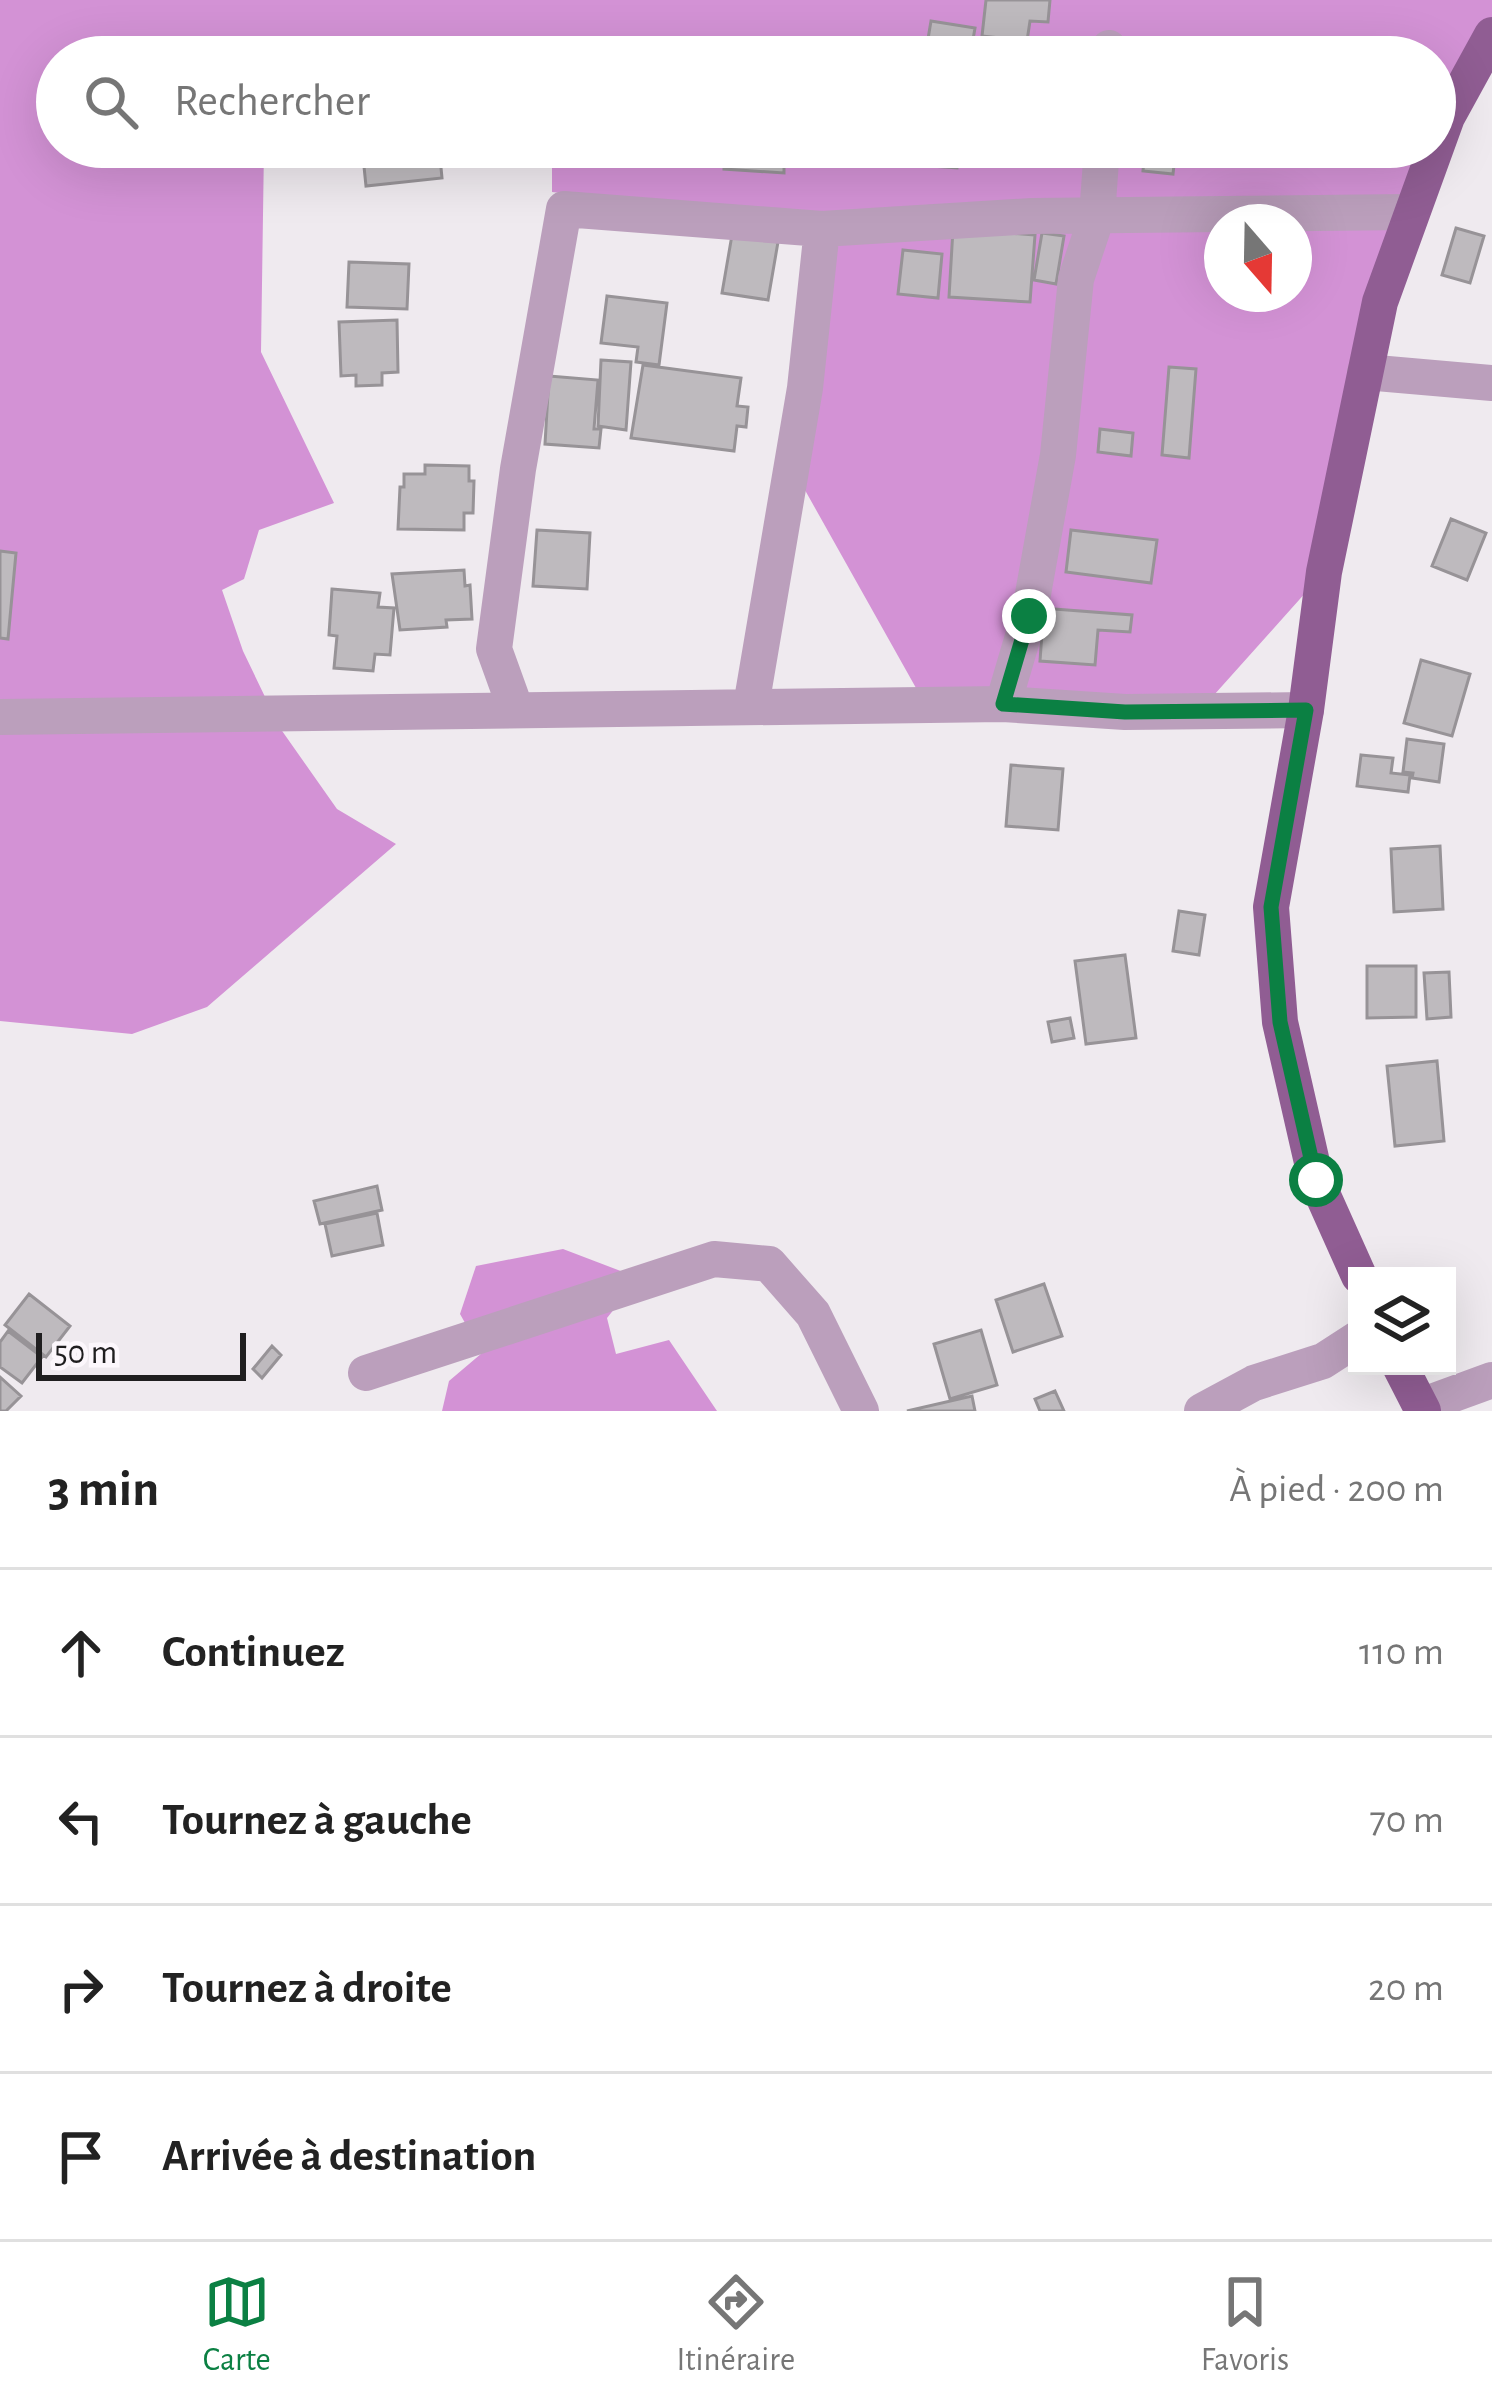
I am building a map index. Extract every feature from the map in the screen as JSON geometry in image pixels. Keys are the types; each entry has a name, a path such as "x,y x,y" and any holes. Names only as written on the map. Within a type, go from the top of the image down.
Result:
{"main road":[{"path":"1456,101 1492,35"},
{"path":"1355,1267 1316,1180 1280,1022 1271,907 1306,710 1324,572 1365,371 1380,302 1427,168"},
{"path":"1405,1375 1422,1408"}],"street":[{"path":"1003,704 1029,616 1058,454 1076,279 1096,216 1100,168"},
{"path":"516,710 494,649 518,469 564,209 822,229 1032,216 1409,212"},
{"path":"751,706 805,388 822,229"},
{"path":"1365,371 1492,383"},
{"path":"0,718 1003,704 1125,712 1306,710"},
{"path":"366,1373 713,1258 769,1264 813,1313 855,1410"},
{"path":"1202,1411 1254,1383 1323,1361 1348,1345"},
{"path":"1422,1408 1492,1380"}],"shaded area":[{"path":"0,0 1492,0 1492,35 1456,101 1456,36 36,36 36,168 264,168 261,352 334,503 259,530 244,579 222,590 243,651 280,728 337,809 396,844 207,1007 132,1034 0,1021"},
{"path":"552,168 1433,168 1324,572 1214,695 925,704 801,483 822,232 689,207 552,192"},
{"path":"563,1249 639,1278 607,1318 616,1354 669,1340 717,1411 442,1411 449,1381 482,1353 460,1314 476,1266"}],"building":[{"path":"986,0 1050,0 1048,22 1030,21 1028,36 982,36"},
{"path":"931,21 975,28 974,36 928,36"},
{"path":"364,168 441,168 442,178 366,186"},
{"path":"784,168 784,173 724,169"},
{"path":"1143,168 1174,168 1173,174"},
{"path":"1456,228 1484,236 1470,283 1442,275"},
{"path":"953,229 1035,235 1030,302 949,297"},
{"path":"1042,233 1064,236 1056,284 1034,280"},
{"path":"732,235 778,242 768,300 722,293"},
{"path":"903,250 942,254 938,298 898,294"},
{"path":"349,262 409,264 407,309 347,307"},
{"path":"607,296 667,303 659,365 636,362 638,347 601,343"},
{"path":"397,320 398,372 382,373 382,385 356,386 356,375 341,376 339,322"},
{"path":"601,360 631,362 626,430 598,426"},
{"path":"643,365 741,378 737,406 748,407 746,427 737,426 734,451 631,438"},
{"path":"1169,367 1196,369 1189,458 1162,455"},
{"path":"549,376 598,380 594,429 601,429 599,448 545,444"},
{"path":"1100,429 1133,433 1131,456 1098,452"},
{"path":"425,465 469,466 469,481 474,481 473,513 464,513 464,530 398,529 404,474 425,474"},
{"path":"1451,519 1486,533 1467,580 1432,566"},
{"path":"537,530 590,533 587,589 533,586"},
{"path":"1071,530 1157,540 1151,583 1066,572"},
{"path":"0,551 16,553 8,639 0,638"},
{"path":"464,570 472,619 446,620 447,627 400,630 392,574"},
{"path":"332,589 380,593 378,607 394,608 390,655 375,654 373,671 334,668 337,636 329,635"},
{"path":"1054,609 1132,615 1130,632 1098,630 1095,665 1040,661 1043,619 1053,620"},
{"path":"1421,660 1470,674 1452,736 1404,723"},
{"path":"1407,739 1444,744 1439,782 1403,772"},
{"path":"1361,755 1393,758 1391,773 1410,775 1408,792 1357,786"},
{"path":"1011,765 1063,769 1058,830 1006,826"},
{"path":"1440,846 1443,909 1394,912 1391,849"},
{"path":"1179,911 1205,915 1199,955 1173,951"},
{"path":"1125,955 1136,1038 1086,1044 1075,961"},
{"path":"1367,966 1416,966 1416,1017 1367,1018"},
{"path":"1449,972 1451,1017 1427,1019 1424,973"},
{"path":"1070,1018 1074,1038 1052,1042 1048,1022"},
{"path":"1437,1061 1444,1141 1395,1146 1387,1066"},
{"path":"377,1186 382,1210 320,1224 314,1201"},
{"path":"377,1213 383,1245 332,1256 325,1224"},
{"path":"1044,1284 1062,1336 1013,1352 996,1300"},
{"path":"29,1294 70,1326 46,1357 5,1325"},
{"path":"981,1330 997,1385 950,1399 934,1344"},
{"path":"8,1331 42,1357 22,1383 0,1367 0,1342"},
{"path":"272,1346 281,1355 262,1378 253,1369"},
{"path":"0,1377 21,1396 6,1411 0,1411"},
{"path":"1055,1391 1064,1411 1040,1411 1035,1399"},
{"path":"972,1396 975,1411 907,1411"}],"route":[{"path":"1029,616 1003,704 1125,712 1306,710 1271,907 1280,1022 1316,1180"}]}
